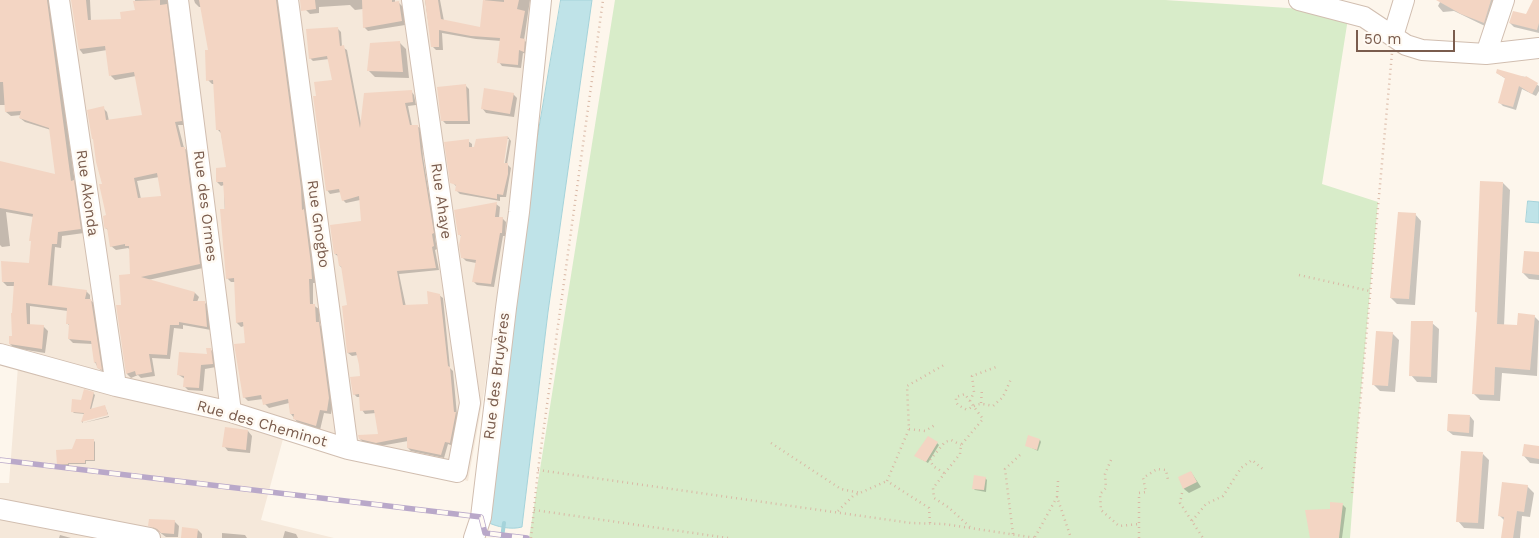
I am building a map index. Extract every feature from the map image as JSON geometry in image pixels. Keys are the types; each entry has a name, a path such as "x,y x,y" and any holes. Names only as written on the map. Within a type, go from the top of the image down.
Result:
{"street":[{"name":"Rue Akonda","path":"59,0 116,386"},
{"name":"Rue des Ormes","path":"178,0 232,412"},
{"name":"Rue Gnogbo","path":"288,0 348,449"},
{"name":"Rue Ahaye","path":"412,0 470,403"},
{"name":"Rue des Bruyères","path":"474,538 481,517 519,212 541,0"},
{"path":"1299,0 1364,9 1393,36 1406,45 1422,50 1486,54 1539,48"},
{"path":"1393,36 1404,0"},
{"path":"1486,54 1504,0"},
{"name":"Rue des Cheminot","path":"0,353 116,386 232,412 348,449 458,472 470,403"},
{"path":"0,509 78,531 150,538"}],"path":[{"path":"531,538 538,470 603,0"},
{"path":"1352,493 1393,36"},
{"path":"1299,275 1370,291"},
{"path":"837,511 853,496 887,481 909,429 907,386 944,365"},
{"path":"970,401 974,392 972,376 996,367"},
{"path":"971,528 948,507 934,498 932,488 960,454 961,445 983,419 973,406 965,394 956,397 958,405 967,410 973,406 981,403 993,406 1003,397 1011,379"},
{"path":"981,403 982,389"},
{"path":"909,429 925,431 935,425"},
{"path":"944,473 933,466 930,460 945,442 951,440 961,445"},
{"path":"771,443 841,489 860,493"},
{"path":"1013,534 1005,469 1020,455"},
{"path":"1111,460 1105,474 1106,488 1100,494 1101,510 1119,526 1139,524"},
{"path":"1192,521 1206,504 1222,496 1241,468 1252,460 1264,470"},
{"path":"1139,538 1139,493 1146,492 1143,478 1157,469 1166,470 1168,480"},
{"path":"538,470 837,511 910,523 971,528 1036,538 1057,497"},
{"path":"887,481 929,508 930,524"},
{"path":"1058,481 1057,497 1071,538"},
{"path":"1182,493 1180,503 1203,538"},
{"path":"534,510 728,538"}],"shaded area":[{"path":"0,0 537,0 484,393 468,481 283,439 261,520 334,538 0,538 0,483 9,483 18,366 0,361"}],"green space":[{"path":"615,0 1165,0 1349,12 1322,184 1378,202 1350,538 529,538"}],"water":[{"path":"561,0 592,0 548,312 522,527 509,528 487,522 518,292 533,163"},
{"path":"1528,201 1539,202 1539,223 1526,222"}],"building":[{"path":"0,0 47,0 71,181 74,180 81,229 58,232 57,244 52,244 48,285 87,290 85,299 91,299 102,370 97,368 96,362 94,363 91,341 68,339 69,324 66,324 67,308 26,303 27,324 44,325 42,349 9,344 9,336 12,336 11,313 14,282 2,282 1,261 29,263 31,241 29,241 33,214 0,208 0,161 55,174 49,128 19,118 21,111 5,112 3,82 0,82"},
{"path":"71,0 86,0 88,20 121,19 120,12 135,10 133,1 160,0 160,5 167,4 182,121 175,122 181,147 185,147 200,264 141,277 195,292 193,301 205,301 207,327 179,322 179,325 170,325 167,355 149,354 152,372 136,375 135,371 126,374 116,305 121,305 119,275 130,274 129,246 125,246 125,244 110,247 107,228 105,229 104,226 103,216 106,215 99,184 102,184 96,162 87,110 104,106 106,120 142,115 134,72 109,76 105,46 80,49 79,51","holes":["157,173 161,196 138,198 134,178"]},
{"path":"199,0 276,0 301,188 302,210 304,209 311,264 312,279 309,279 310,304 315,304 316,322 319,322 329,398 327,411 320,410 316,426 293,419 294,414 290,414 288,399 263,405 261,395 243,398 234,344 245,343 243,322 236,323 234,278 226,279 220,209 225,209 223,182 216,182 216,168 226,167 220,130 216,130 213,80 206,81 205,50 208,50"},
{"path":"300,0 315,0 316,9 301,11"},
{"path":"362,0 399,1 402,21 363,28"},
{"path":"425,0 438,0 441,19 480,27 483,0 504,2 504,0 519,0 517,9 525,11 520,38 525,39 524,52 519,50 518,65 497,63 500,38 471,36 439,30 439,47 431,47"},
{"path":"1436,0 1491,0 1484,23 1461,14"},
{"path":"1533,0 1539,0 1539,23 1537,30 1509,23 1513,11 1526,14"},
{"path":"338,27 340,46 344,45 360,128 364,93 412,90 413,102 405,103 410,125 418,125 434,233 432,234 434,246 432,247 436,268 397,271 403,305 428,304 427,291 440,294 454,412 456,412 450,443 445,442 441,455 407,448 407,437 376,443 359,439 358,435 378,434 374,410 360,411 359,394 353,395 350,377 360,376 359,365 356,352 347,353 342,306 347,305 341,266 339,266 337,254 334,254 330,225 361,221 359,196 342,201 339,189 326,191 313,96 316,96 314,82 332,80 327,56 309,59 306,29"},
{"path":"400,41 403,72 367,71 370,43"},
{"path":"1497,69 1526,76 1538,83 1532,94 1519,86 1513,107 1498,103 1505,78 1496,73"},
{"path":"466,84 468,121 441,121 437,87"},
{"path":"484,88 514,93 510,114 481,109"},
{"path":"508,136 504,163 508,163 508,174 503,195 497,194 497,199 455,191 456,185 450,183 444,142 469,139 469,147 474,147 476,139"},
{"path":"1480,181 1503,182 1497,324 1517,325 1518,313 1535,315 1530,370 1495,367 1494,395 1472,394 1477,312 1475,312"},
{"path":"497,202 495,217 503,217 502,233 500,233 491,284 472,282 476,260 461,258 459,245 461,235 458,235 454,210"},
{"path":"1398,212 1416,213 1409,299 1390,298"},
{"path":"1524,251 1539,252 1539,275 1522,273"},
{"path":"1411,321 1433,321 1431,377 1409,376"},
{"path":"1376,331 1393,332 1388,386 1372,385"},
{"path":"206,348 211,348 213,364 201,365 199,388 183,387 184,376 177,375 179,352 207,354"},
{"path":"84,389 94,392 90,409 105,405 108,415 81,422 84,413 71,412 72,399 81,400"},
{"path":"1448,414 1470,415 1469,433 1447,431"},
{"path":"225,427 248,430 246,450 222,447"},
{"path":"1028,435 1040,439 1037,450 1025,446"},
{"path":"928,436 938,442 926,462 914,456"},
{"path":"76,439 94,439 94,460 85,460 85,463 57,465 56,450 72,449"},
{"path":"1524,444 1539,446 1539,459 1522,456"},
{"path":"1461,451 1483,452 1478,523 1456,522"},
{"path":"1191,471 1197,482 1183,489 1178,477"},
{"path":"974,475 986,477 984,490 972,489"},
{"path":"1502,482 1528,485 1524,512 1517,511 1513,538 1501,538 1504,517 1498,516"},
{"path":"1330,502 1343,503 1339,538 1310,538 1305,510 1330,509"},
{"path":"149,519 175,520 174,534 161,533 157,529 148,526"},
{"path":"182,527 198,529 197,538 181,538"}],"waterway":[{"path":"502,538 504,523"}],"railway":[{"path":"0,460 481,517 485,533 527,538"}]}
